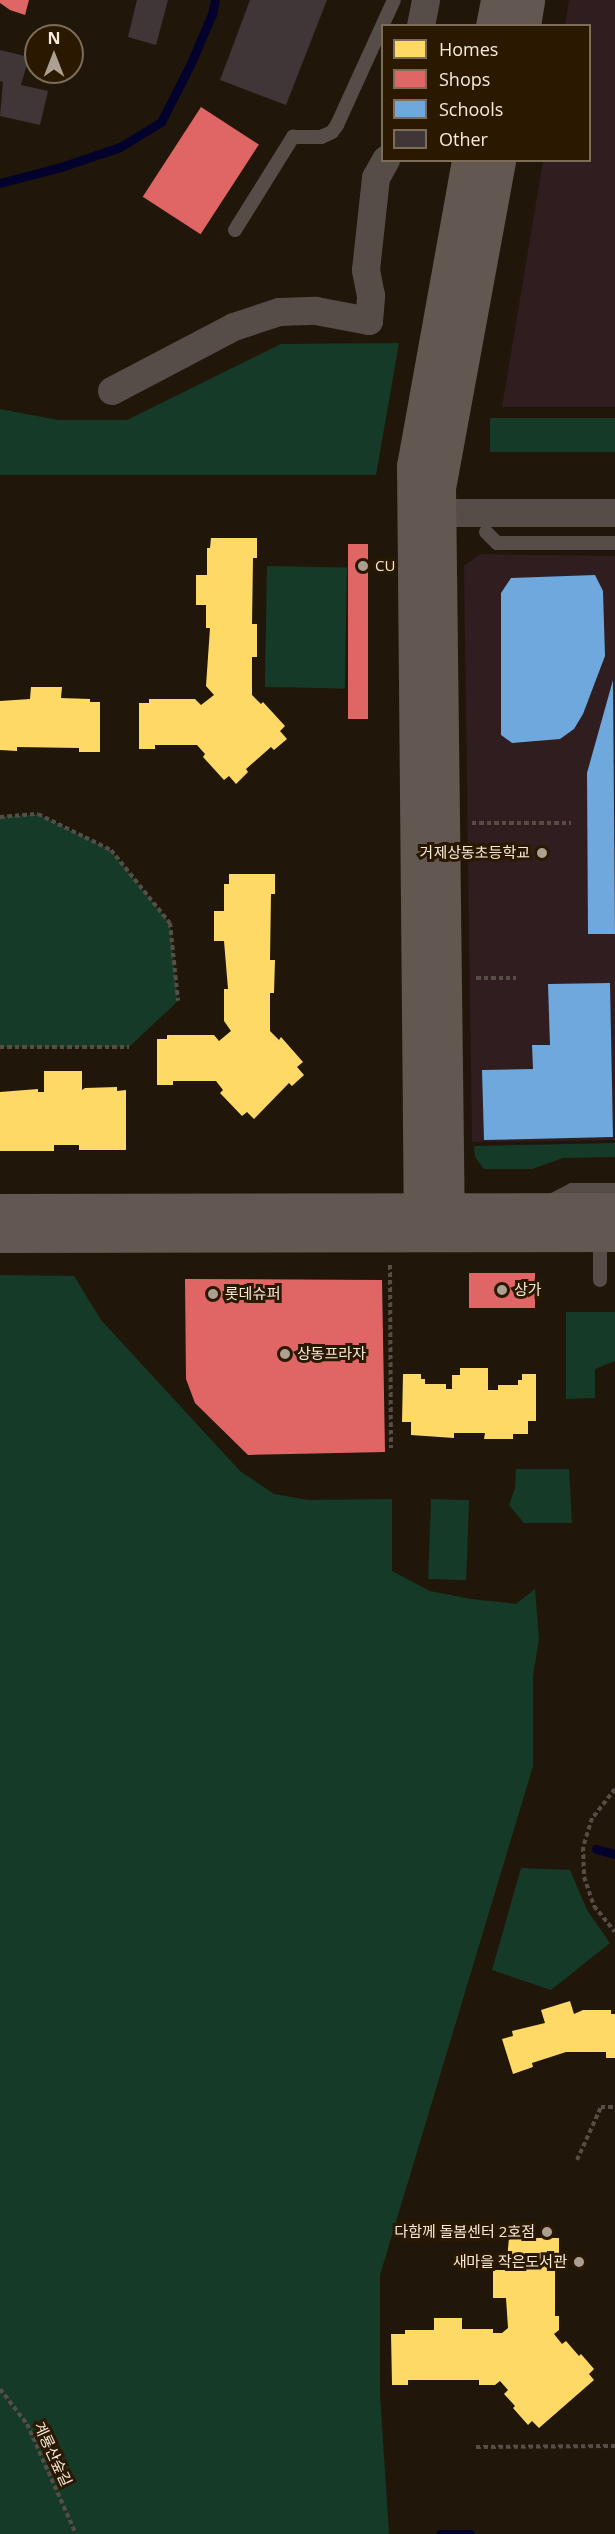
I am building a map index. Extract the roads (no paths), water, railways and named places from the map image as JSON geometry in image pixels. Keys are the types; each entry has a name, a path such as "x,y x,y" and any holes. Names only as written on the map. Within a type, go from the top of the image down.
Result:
{"street":[{"path":"421,24 426,0"},
{"path":"492,24 497,0"},
{"path":"524,24 528,0"},
{"path":"112,391 234,327 279,312 316,311 369,321 371,296 366,270 376,178 385,162"},
{"path":"434,1222 427,522 413,466 468,162"},
{"path":"427,522 442,467 499,162"},
{"path":"427,522 615,513"},
{"path":"427,522 486,532 615,532"},
{"path":"0,1236 434,1222 536,1209 610,1226"},
{"path":"0,1210 610,1226"}],"lane":[{"path":"383,24 394,0"},
{"path":"235,230 293,137 321,137 332,132 381,29"},
{"path":"486,532 497,543 615,543"},
{"path":"536,1209 572,1191 615,1190"},
{"path":"600,1280 610,1226"}],"waterway":[{"path":"0,183 61,167 120,147 161,122 191,63 212,14 215,0"},
{"path":"596,1849 615,1854"},
{"path":"440,2534 470,2534"}],"place":[{"name":"CU","path":"363,566"},
{"name":"거제상동초등학교","path":"542,853"},
{"name":"상가","path":"502,1290"},
{"name":"롯데슈퍼","path":"213,1294"},
{"name":"상동프라자","path":"285,1354"},
{"name":"다함께 돌봄센터 2호점","path":"547,2232"},
{"name":"새마을 작은도서관","path":"579,2262"}]}
